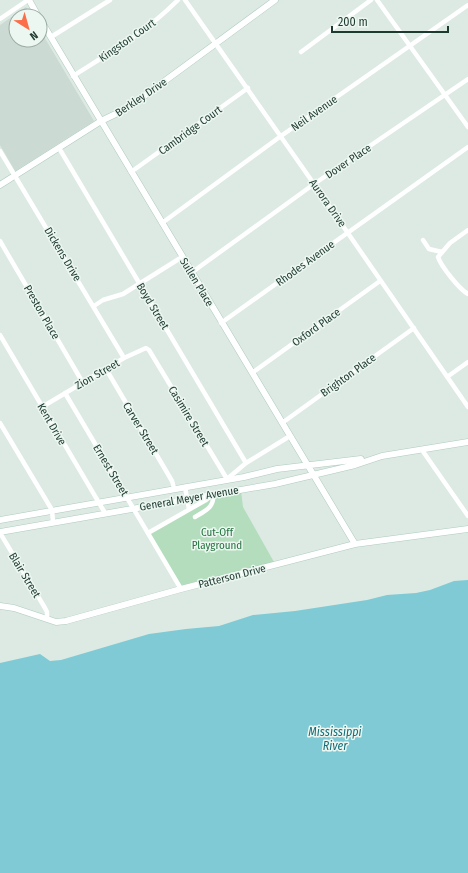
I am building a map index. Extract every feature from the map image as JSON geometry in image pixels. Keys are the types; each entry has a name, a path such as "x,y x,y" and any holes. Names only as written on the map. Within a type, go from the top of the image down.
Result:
{"street":[{"path":"0,19 28,0"},
{"path":"51,37 110,0"},
{"name":"Kingston Court","path":"73,76 129,41 160,17 178,0"},
{"name":"Aurora Drive","path":"186,0 468,407"},
{"name":"Berkley Drive","path":"0,186 101,121 128,108 275,0"},
{"path":"301,52 371,0"},
{"path":"378,0 468,127"},
{"name":"Neil Avenue","path":"162,223 281,136 468,5"},
{"name":"Sullen Place","path":"48,32 355,544"},
{"name":"Dover Place","path":"192,273 314,184 468,79"},
{"name":"Cambridge Court","path":"132,172 248,88"},
{"name":"Rhodes Avenue","path":"222,323 468,147"},
{"name":"Boyd Street","path":"58,148 140,283 246,463"},
{"name":"Dickens Drive","path":"0,151 124,358"},
{"path":"468,230 450,243 438,257 463,291 468,294"},
{"path":"424,240 429,249 442,252"},
{"name":"Preston Place","path":"0,241 83,382"},
{"path":"94,306 103,300 123,294 182,256"},
{"name":"Oxford Place","path":"252,373 380,280"},
{"name":"Brighton Place","path":"282,423 414,328"},
{"name":"Kent Drive","path":"0,334 105,513"},
{"name":"Zion Street","path":"42,407 124,358 144,348 147,348 151,353"},
{"name":"Casimire Street","path":"151,353 227,479"},
{"path":"447,377 468,362"},
{"name":"Carver Street","path":"106,369 172,481 174,488"},
{"name":"Ernest Street","path":"65,393 181,589"},
{"path":"0,423 52,510 53,522"},
{"path":"227,479 246,463 290,436"},
{"name":"General Meyer Avenue","path":"0,520 174,488 244,477 277,469 376,458 468,442"},
{"path":"422,450 468,516"},
{"name":"General Meyer Avenue","path":"0,532 245,488 275,484 355,465 376,458"},
{"path":"244,477 245,488"},
{"path":"185,487 189,509"},
{"path":"148,533 206,500 213,494"},
{"path":"195,517 212,506 214,499 213,494"},
{"name":"Patterson Drive","path":"0,606 14,608 47,617 56,622 73,620 181,589 355,544 468,529"},
{"name":"Blair Street","path":"0,532 45,608 47,617"}],"shaded area":[{"path":"8,19 8,48 48,48 48,43 94,121 15,171 0,145 0,25"}],"green space":[{"name":"Cut-Off Playground","path":"241,491 243,507 274,562 181,587 150,534 211,498"}],"water":[{"name":"Mississippi River","path":"468,580 468,873 0,873 0,663 40,654 50,661 61,660 149,634 219,626 253,615 295,611 367,600 387,595 416,593 430,590 454,581"}]}
